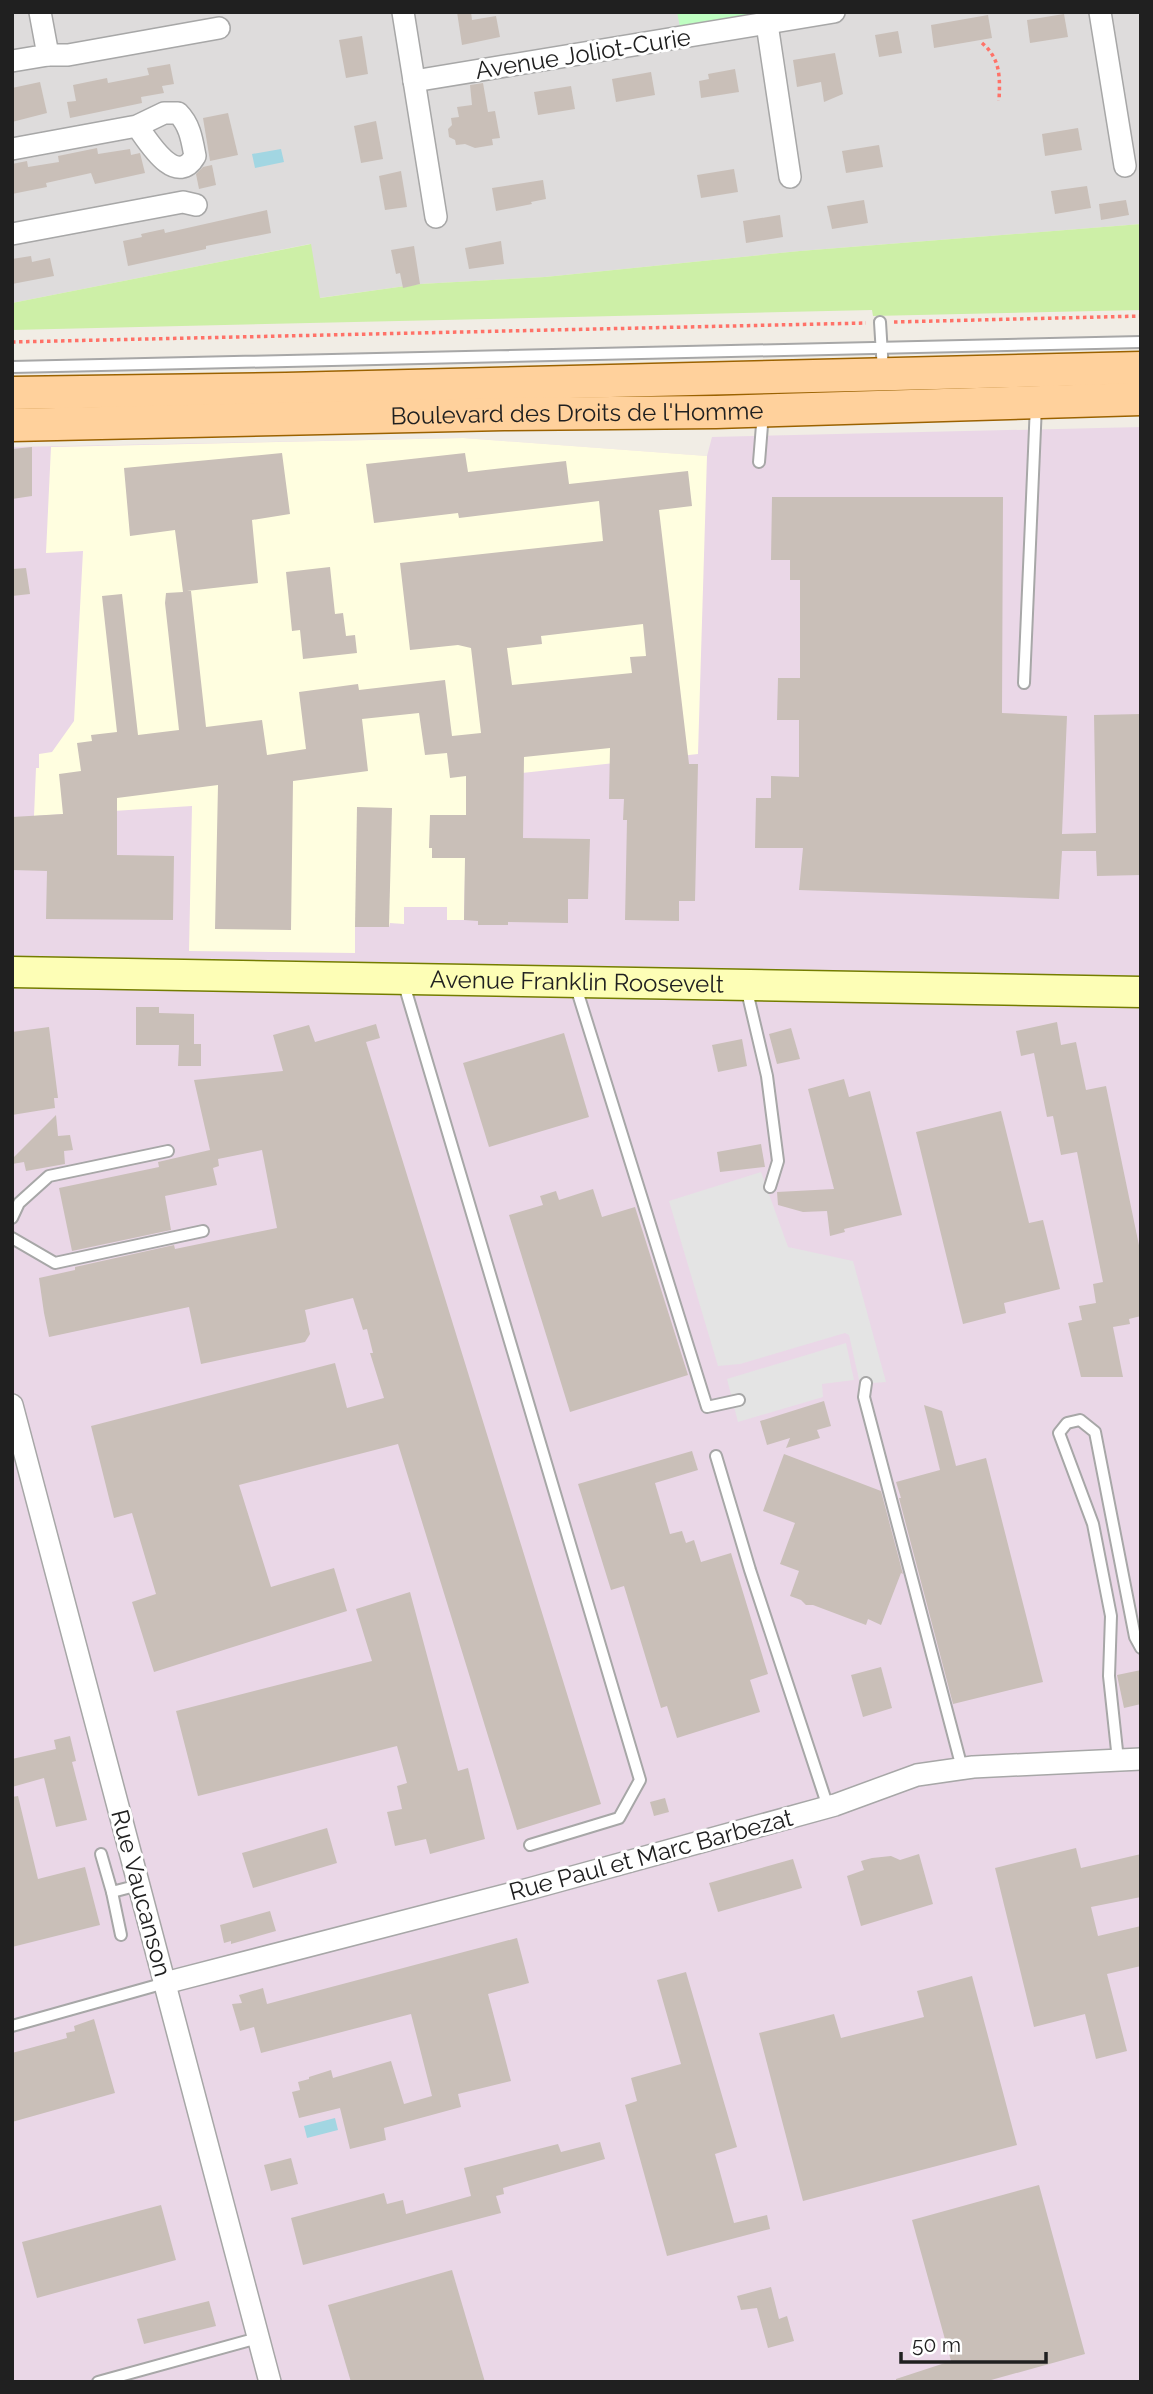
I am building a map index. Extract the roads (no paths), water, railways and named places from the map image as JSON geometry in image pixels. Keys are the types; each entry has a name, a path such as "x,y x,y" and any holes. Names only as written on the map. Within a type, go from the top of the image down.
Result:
{"main road":[{"name":"Boulevard des Droits de l'Homme","path":"12,393 286,389 882,361 1141,368"},
{"name":"Boulevard des Droits de l'Homme","path":"12,425 763,410 1141,399"}],"street":[{"path":"40,12 48,55"},
{"path":"403,12 436,217"},
{"name":"Avenue Joliot-Curie","path":"414,81 754,21 834,12"},
{"path":"1100,12 1125,166"},
{"path":"754,21 789,177"},
{"path":"12,61 48,55 68,55 219,28"},
{"path":"12,149 137,126"},
{"path":"12,234 183,202 195,205"},
{"name":"Avenue Franklin Roosevelt","path":"12,972 1141,992"},
{"name":"Rue Vaucanson","path":"12,1405 15,1431 139,1885 270,2382"},
{"name":"Rue Paul et Marc Barbezat","path":"165,1983 529,1889 828,1807 917,1775 962,1768 1141,1759"}],"lane":[{"path":"880,322 882,361"},
{"name":"Boulevard des Droits de l'Homme","path":"12,367 882,361 1141,342"},
{"path":"1024,683 1037,402"},
{"path":"759,462 763,410"},
{"path":"402,979 640,1780 619,1818 530,1845"},
{"path":"575,982 707,1407 739,1399"},
{"path":"745,985 766,1076 778,1161 770,1186"},
{"path":"12,1218 19,1203 49,1176 168,1151"},
{"path":"12,1238 55,1263 203,1231"},
{"path":"866,1383 864,1397 962,1768"},
{"path":"1118,1760 1109,1676 1111,1616 1093,1524 1059,1433 1067,1423 1080,1420 1095,1432 1135,1637 1141,1648"},
{"path":"716,1456 750,1570 828,1807"},
{"path":"101,1854 121,1935"},
{"path":"112,1892 139,1885"},
{"path":"12,2026 165,1983"},
{"path":"98,2382 258,2338"}],"water":[{"path":"281,149 284,162 255,168 252,154"},
{"path":"335,2118 338,2130 307,2138 304,2126"}]}
